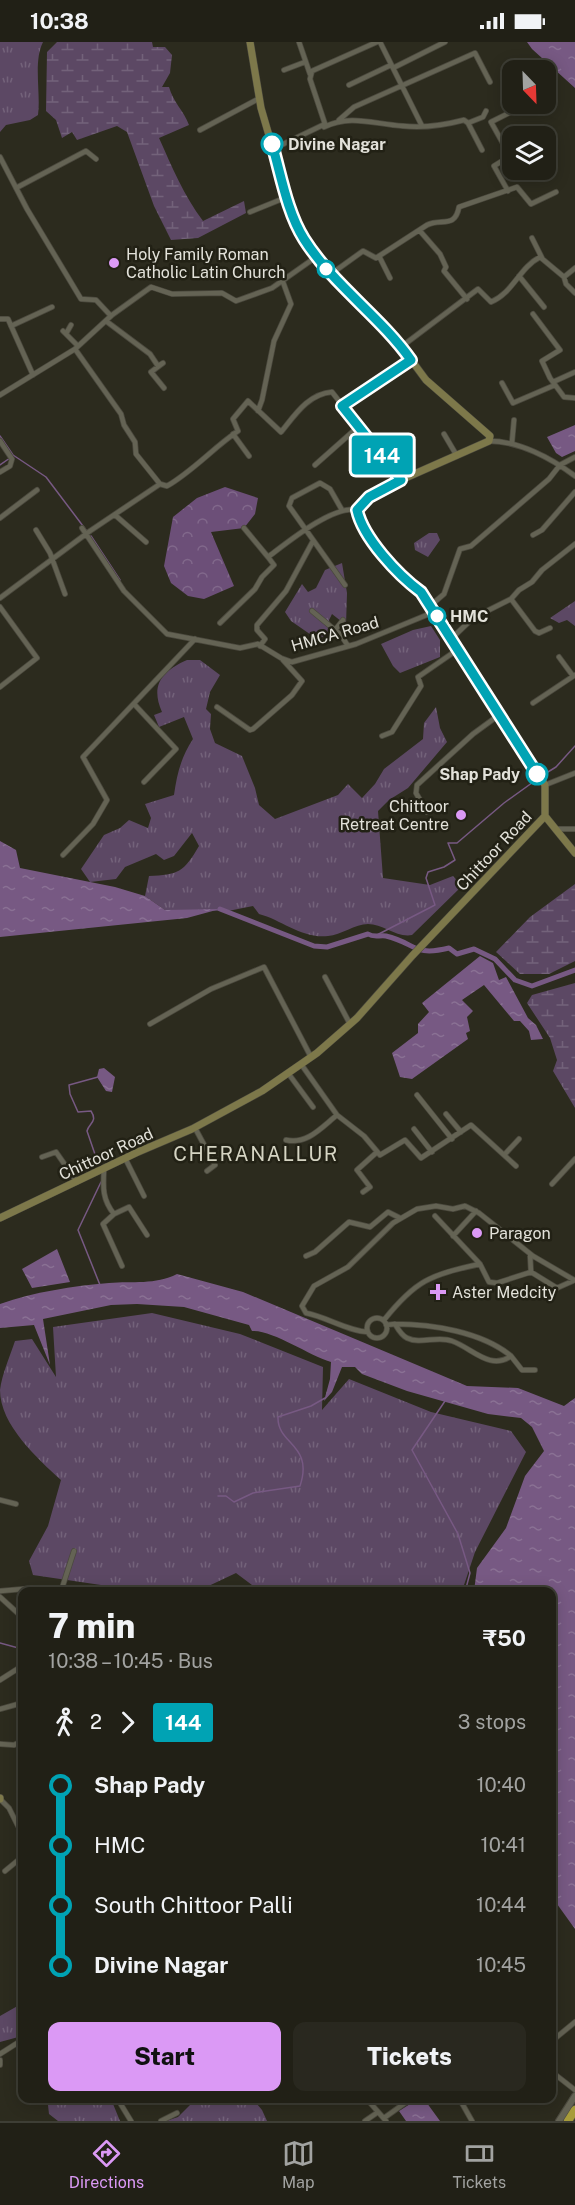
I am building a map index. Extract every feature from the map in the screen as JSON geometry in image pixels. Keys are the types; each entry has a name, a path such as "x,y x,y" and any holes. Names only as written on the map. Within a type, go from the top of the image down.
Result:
{"highway":[{"path":"568,2121 575,2110"}],"main road":[{"path":"250,42 260,98 273,149 287,197 303,237 316,257 400,347 426,380 486,430 490,436 489,441 401,480 369,497 357,510 360,525 404,579 421,592 545,785"},
{"name":"Chittoor Road","path":"1,1216 195,1128 262,1091 312,1057 350,1024 545,816 545,785"},
{"path":"545,816 558,829 575,853"}],"street":[{"path":"299,42 324,119 324,127"},
{"path":"310,74 379,42 422,126"},
{"path":"349,85 445,42"},
{"path":"339,120 349,110 476,53 490,82"},
{"path":"284,70 305,62"},
{"path":"200,130 260,98"},
{"path":"468,123 478,119 486,111"},
{"path":"478,119 492,122 508,114"},
{"path":"273,149 346,118 422,126 464,120 468,123 482,150"},
{"path":"492,122 510,156 494,166 508,191"},
{"path":"16,188 86,151 96,159"},
{"path":"0,157 7,173 81,299 96,300 111,316"},
{"path":"0,176 7,173"},
{"path":"331,273 363,251 368,252 374,258 432,222 445,224 453,221 458,215 459,207 519,188 533,205 556,192"},
{"path":"250,212 287,197"},
{"path":"420,231 440,254 446,267 444,271 467,299"},
{"path":"532,238 542,258 564,278 575,293"},
{"path":"379,256 390,278"},
{"path":"0,395 77,347 111,316 151,287 171,294 222,293 236,301 256,296 283,282 316,257"},
{"path":"400,347 478,289 493,301 509,290 531,263 542,258"},
{"path":"564,278 575,268"},
{"path":"519,276 544,307"},
{"path":"258,411 274,341 291,303 283,282"},
{"path":"11,326 52,307"},
{"path":"533,314 560,350 542,361 564,396 575,398"},
{"path":"0,319 8,319 33,375"},
{"path":"106,321 150,354 158,366 163,363 151,372 164,388"},
{"path":"71,325 65,332 121,414 124,425 135,442 136,454 160,484 167,486 177,480 238,431 233,419 248,401 281,432 301,407 323,393 332,392 401,480"},
{"path":"342,406 411,360"},
{"path":"502,383 513,403 575,372"},
{"path":"512,442 514,420"},
{"path":"315,465 358,426"},
{"path":"233,434 249,456"},
{"path":"444,434 457,456"},
{"path":"0,441 12,459 9,466 0,472"},
{"path":"489,441 512,442 560,465 575,476"},
{"path":"432,609 444,594 460,549 471,546 549,479 560,465 575,457"},
{"path":"342,510 330,489 321,483 292,498 289,506 345,585"},
{"path":"0,598 86,534 160,484"},
{"path":"0,518 37,490"},
{"path":"533,535 542,530 575,492"},
{"path":"268,556 342,510 357,510"},
{"path":"114,515 146,542"},
{"name":"HMCA Road","path":"82,528 124,591 167,634 240,648 260,646 292,662 348,646 432,609"},
{"path":"220,623 255,590 262,577 274,565 244,528"},
{"path":"36,531 50,553 65,594"},
{"path":"260,646 265,639 257,630 257,625 286,591 313,541"},
{"path":"451,639 473,618 511,598 575,543"},
{"path":"511,598 535,631 539,633 550,628"},
{"path":"0,607 38,658 0,687"},
{"path":"312,611 335,630 348,646"},
{"path":"335,630 343,620"},
{"path":"63,855 93,824 107,800 83,757 135,705 195,639"},
{"path":"382,736 392,732 422,686 418,677 457,650"},
{"path":"533,703 574,675 559,657"},
{"path":"217,707 250,730 253,729 292,695 302,681 281,658"},
{"path":"135,705 176,749 144,782"},
{"path":"427,812 417,794 417,785 473,734 500,715"},
{"path":"545,785 575,773"},
{"path":"558,829 575,829"},
{"path":"150,1024 211,989 264,967 312,1057"},
{"path":"325,977 350,1024"},
{"path":"301,1064 337,1115 364,1136 380,1155 405,1140 421,1158 474,1125 516,1166"},
{"path":"288,1073 313,1107"},
{"path":"417,1095 452,1139"},
{"path":"446,1113 461,1132"},
{"path":"286,1140 296,1142 311,1136 337,1115"},
{"path":"195,1128 215,1165 207,1171"},
{"path":"414,1129 432,1152"},
{"path":"505,1154 519,1139"},
{"path":"42,1157 56,1152 77,1182"},
{"path":"363,1192 370,1187 357,1170 377,1152"},
{"path":"125,1158 144,1196"},
{"path":"552,1184 575,1159"},
{"path":"100,1170 102,1193 114,1214"},
{"path":"480,1264 433,1276 405,1293 385,1323 386,1331 381,1336 374,1337 368,1332 356,1331 322,1316 306,1313 303,1306 314,1286 348,1268 400,1218 417,1209 436,1206 453,1209 465,1206 476,1211 530,1254 575,1280"},
{"path":"122,1266 103,1224 114,1214 129,1207 147,1235"},
{"path":"453,1236 476,1211"},
{"path":"306,1256 315,1252 349,1222 370,1227 388,1212 400,1218"},
{"path":"435,1216 480,1264 489,1282 497,1282 531,1272 556,1288 575,1280"},
{"path":"530,1254 531,1272"},
{"path":"368,1332 370,1321 377,1318 385,1323 429,1326 499,1347 511,1356 522,1370 535,1370"},
{"path":"395,1323 404,1337 415,1341 439,1337 453,1341 492,1362 504,1361 511,1356"},
{"path":"0,1500 16,1504"},
{"path":"64,1587 74,1551"},
{"path":"0,1591 18,1589"},
{"path":"0,1597 18,1613"},
{"path":"0,1680 18,1669"},
{"path":"0,1709 18,1704"},
{"path":"0,1744 14,1745 18,1742"},
{"path":"0,1798 9,1808 18,1826"},
{"path":"5,1871 18,1860"},
{"path":"556,2038 575,2022"},
{"path":"0,2054 18,2043"},
{"path":"556,2075 575,2090"},
{"path":"559,2121 575,2096"},
{"path":"120,2103 131,2121"},
{"path":"370,2103 385,2119 406,2103"},
{"path":"462,2103 472,2121"},
{"path":"365,2121 378,2112"},
{"path":"161,2121 177,2113"}],"green space":[{"path":"0,42 43,42 38,59 38,115 30,120 6,125 0,132"},
{"path":"57,42 152,42 153,47 165,47 172,55 170,73 162,87 169,87 189,125 159,138 179,181 203,221 244,201 246,213 198,238 171,240 154,206 127,132 117,126 77,140 72,132 62,138 56,120 46,111 47,52"},
{"path":"225,487 258,498 255,514 244,528 211,532 234,586 204,599 188,596 171,583 164,566 173,517 197,498"},
{"path":"429,533 437,533 440,540 428,557 415,550 414,543"},
{"path":"342,563 347,593 346,625 332,614 329,620 332,633 317,639 291,621 285,612 302,584 308,592 316,588 325,570"},
{"path":"575,601 575,626 567,620 559,623 550,618"},
{"path":"431,626 440,640 440,657 400,673 393,666 381,644 413,630"},
{"path":"187,660 200,660 220,675 210,692 206,709 211,714 210,729 215,743 242,756 259,805 275,819 338,795 348,784 362,798 375,784 384,769 423,739 424,723 436,707 440,728 447,742 408,788 389,800 378,811 383,878 430,885 453,876 462,886 412,935 401,935 368,924 333,935 319,936 309,935 259,914 253,906 228,911 165,910 145,896 149,876 174,873 189,862 199,846 192,833 174,856 164,860 156,854 125,867 116,879 90,882 81,869 104,835 120,828 129,820 148,828 151,818 145,804 174,795 180,766 193,739 184,717 159,727 154,715 162,712 157,694 161,680 171,669"},
{"path":"575,884 575,961 549,974 520,974 496,952 530,917"},
{"path":"575,983 575,1108 553,1071 557,1060 550,1038 527,1003 532,995"},
{"path":"152,1313 240,1334 323,1367 322,1410 349,1379 431,1412 511,1431 526,1452 475,1552 463,1587 255,1587 236,1573 206,1587 105,1587 33,1575 29,1561 48,1526 61,1480 13,1428 6,1416 0,1390 15,1341 32,1339 56,1377 53,1327"},
{"path":"18,2006 18,2037 0,2042 0,2016"},
{"path":"51,2103 113,2103 120,2121 58,2121 49,2114 48,2105"},
{"path":"192,2103 256,2103 267,2121 166,2121 178,2117"}],"water":[{"path":"527,42 575,42 575,88 556,71 556,60 544,60"},
{"path":"575,425 575,451 562,457 556,453 547,437"},
{"path":"0,841 16,850 20,868 115,887 145,896 165,910 220,909 187,918 0,937"},
{"path":"480,956 493,963 499,980 506,977 528,1018 536,1025 543,1039 531,1040 529,1031 520,1021 514,1021 484,985 462,1000 473,1011 467,1017 470,1031 466,1033 468,1039 412,1079 400,1077 392,1053 418,1033 418,1024 429,1012 422,1003"},
{"path":"104,1068 115,1077 112,1092 106,1091 97,1077 99,1069"},
{"path":"57,1249 70,1282 32,1288 22,1269"},
{"path":"177,1274 243,1292 467,1386 518,1388 564,1406 575,1398 575,1929 556,1903 556,1587 475,1587 477,1568 506,1528 525,1476 544,1451 532,1427 521,1418 488,1414 407,1391 362,1374 355,1367 342,1367 332,1392 324,1401 330,1379 331,1362 270,1334 252,1331 249,1325 184,1307 111,1305 43,1319 50,1365 34,1325 0,1328 0,1304 13,1300 68,1288 152,1281"},
{"path":"412,2103 427,2103 440,2121 406,2121 399,2111"}],"waterway":[{"path":"0,436 13,455 46,477 86,530"},
{"path":"0,465 10,458"},
{"path":"91,536 120,580"},
{"path":"543,775 556,767 575,746"},
{"path":"373,937 435,905 426,878 428,872 444,867 455,860 448,843 457,843 504,803 536,780"},
{"path":"220,909 314,946 327,947 368,934 386,936 428,951 449,948 457,954 474,949 495,959 515,980 532,986 575,970"},
{"path":"98,1077 69,1085 70,1094 78,1112 91,1111 93,1115 94,1118 87,1131 99,1166"},
{"path":"100,1285 78,1230 101,1182"},
{"path":"218,1496 226,1496 234,1502 253,1493 300,1486 303,1472 302,1461 299,1453 283,1434 278,1417 311,1406 325,1398"},
{"path":"445,1401 412,1450 458,1534 470,1573 466,1587"},
{"path":"0,1643 18,1648"}],"bus line":[{"name":"144","path":"272,144 291,211 303,237 320,262 411,360 342,406 401,480 369,497 357,510 360,525 404,579 421,592 537,774"}],"place":[{"name":"Divine Nagar","path":"272,144"},
{"name":"Holy Family Roman Catholic Latin Church","path":"114,263"},
{"name":"HMC","path":"437,616"},
{"name":"Shap Pady","path":"537,774"},
{"name":"Chittoor Retreat Centre","path":"461,815"},
{"name":"Paragon","path":"477,1233"},
{"name":"Aster Medcity","path":"438,1292"}],"district":[{"name":"CHERANALLUR","path":"256,1154"}]}
